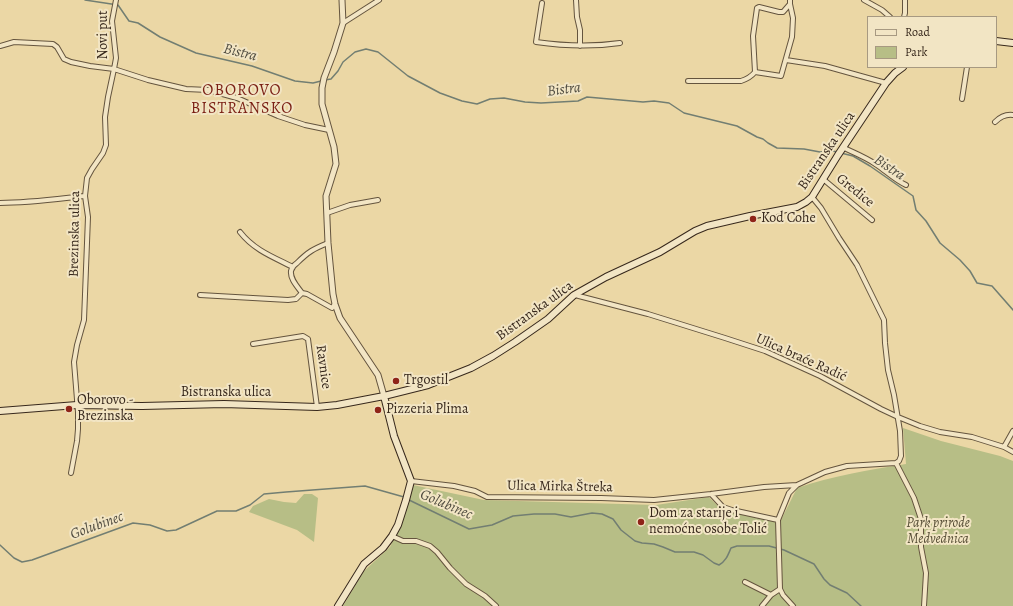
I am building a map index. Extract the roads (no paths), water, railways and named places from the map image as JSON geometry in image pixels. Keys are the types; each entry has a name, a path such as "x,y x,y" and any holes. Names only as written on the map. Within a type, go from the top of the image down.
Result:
{"main road":[{"path":"997,41 1013,43"},
{"name":"Bistranska ulica","path":"0,411 77,405 142,406 224,404 317,407 338,405 384,396 428,385 471,368 510,346 548,319 574,295 606,277 660,252 694,231 707,226 797,207 806,202 812,197 886,83 901,68"},
{"path":"338,606 364,564 382,548 392,536 398,525 411,481 394,436 384,396"}],"street":[{"name":"Novi put","path":"114,69 116,58 112,21 116,0"},
{"path":"342,0 343,23 323,83 322,104 334,147 336,164 326,196 328,242 335,304 340,318 378,375 384,396"},
{"path":"343,23 379,0"},
{"path":"576,0 577,17 580,30 580,46"},
{"path":"864,0 882,10 889,16"},
{"path":"904,16 905,0"},
{"path":"688,81 741,81 748,79 755,72 753,36 757,8 759,7 783,12 790,2"},
{"path":"755,72 781,76 792,37 794,18 790,2"},
{"path":"542,3 536,42 580,46 603,46 620,43"},
{"path":"0,46 14,42 53,44 57,47 64,59 71,62 114,69 148,80 186,89 208,90 237,98 278,116 329,130"},
{"path":"786,60 825,66 886,83"},
{"path":"962,98 968,68"},
{"name":"Brezinska ulica","path":"77,405 74,362 84,320 88,217 85,196 87,178 103,153 106,145 105,117 114,69"},
{"path":"995,122 999,117 1013,115"},
{"path":"841,151 861,156 878,166 897,181 906,185"},
{"name":"Gredice","path":"823,180 872,220"},
{"path":"0,203 20,203 85,196"},
{"path":"793,606 780,590 778,520 789,492 797,484 825,472 847,466 896,463 899,461 901,456 898,417 888,370 884,320 857,265 821,208 812,197"},
{"path":"326,213 350,204 378,200"},
{"path":"240,232 253,246 269,256 293,267"},
{"path":"328,242 307,253 291,270 293,281 302,293 307,294 332,308 335,304"},
{"path":"200,295 288,300 296,299 302,293"},
{"name":"Ulica braće Radić","path":"574,295 648,314 765,351 820,376 881,409 920,426 940,432 972,437 1004,447 1013,452"},
{"name":"Ravnice","path":"253,344 303,336 308,339 317,407"},
{"path":"71,473 77,441 77,405"},
{"path":"1004,447 1013,431"},
{"path":"896,463 914,498 921,519 921,547 926,573 924,606"},
{"name":"Ulica Mirka Štreka","path":"411,481 475,490 487,497 654,500 797,484"},
{"path":"711,494 723,507 778,520"},
{"path":"392,536 403,541 416,541 430,546 466,584 485,596 496,606"},
{"path":"744,582 770,595"},
{"path":"762,606 770,595 780,590"}],"waterway":[{"name":"Bistra","path":"85,0 118,5 129,21 138,23 160,37 196,53 252,66 295,81 313,83 321,81"},
{"name":"Bistra","path":"325,80 331,79 343,62 355,52 366,49 378,52 408,76 440,93 462,101 477,104 490,99 504,98 541,103 578,101 587,97 669,103 684,113 737,126 777,148 838,152"},
{"name":"Bistra","path":"841,153 853,156 870,166 913,196 916,210 926,221 940,243 960,260 970,271 977,283 992,286 1013,310"},
{"name":"Golubinec","path":"0,545 14,558 22,562 32,560 133,523 150,525 167,531 176,530 217,511 236,511 250,505 264,494 365,486 404,497"},
{"name":"Golubinec","path":"407,499 469,529 492,525 513,516 555,514 571,517 592,513 602,514 613,519 621,530 635,541 654,544 675,552 694,552 703,555 719,565 725,560 731,548 737,546 769,546 784,550 814,564 830,585 847,593 861,606"}],"place":[{"name":"Kod Cohe","path":"753,219"},
{"name":"Trgostil","path":"396,381"},
{"name":"Oborovo - Brezinska","path":"69,409"},
{"name":"Pizzeria Plima","path":"378,410"},
{"name":"Dom za starije i nemoćne osobe Tolić","path":"641,522"}],"district":[{"name":"OBOROVO BISTRANSKO","path":"242,100"}],"park label":[{"name":"Park prirode Medvednica","path":"938,532"}]}
